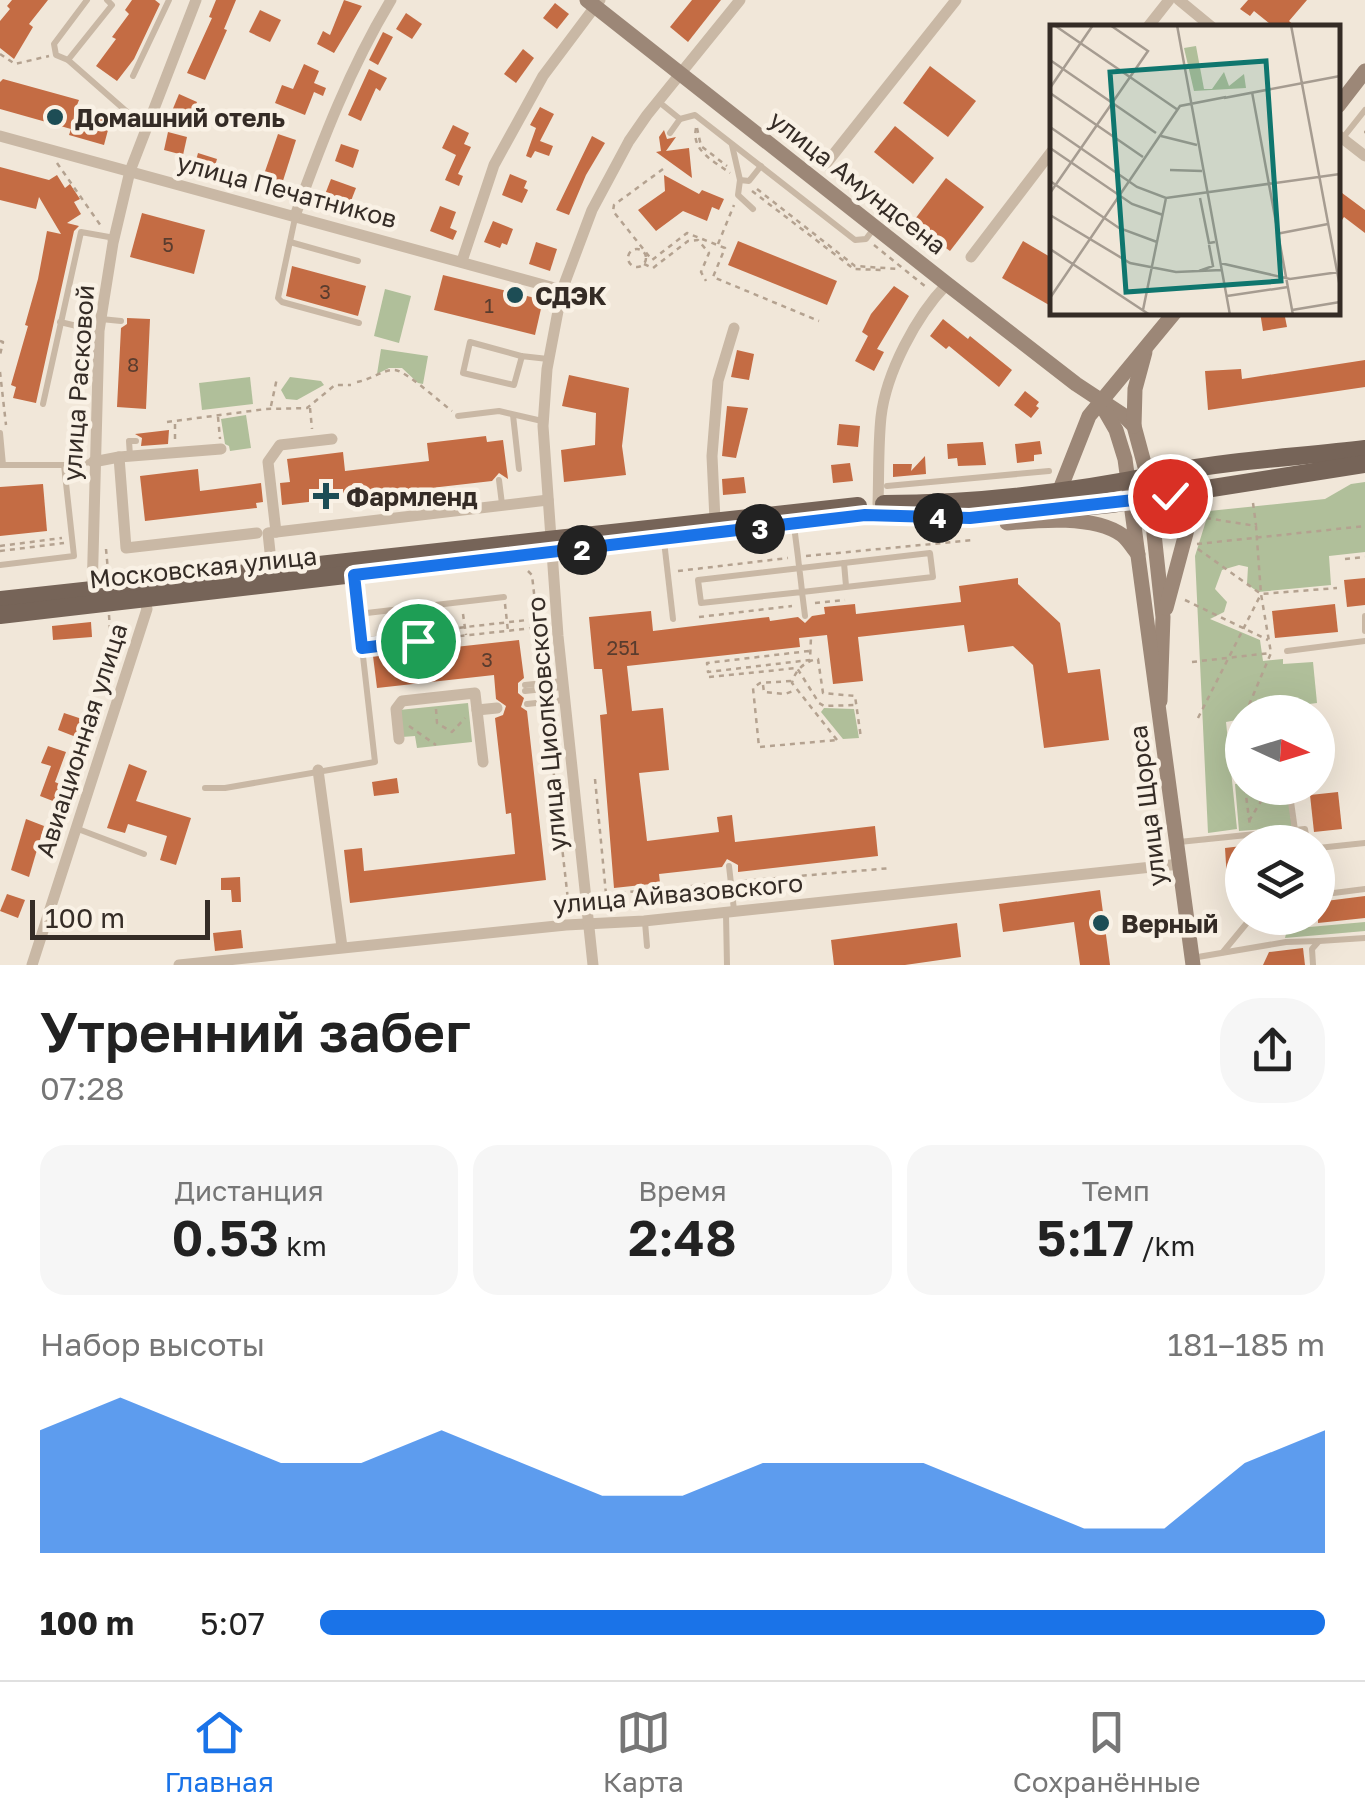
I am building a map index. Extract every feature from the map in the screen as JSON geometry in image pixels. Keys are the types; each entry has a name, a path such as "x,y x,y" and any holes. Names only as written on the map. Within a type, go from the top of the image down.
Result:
{"main road":[{"name":"улица Амундсена","path":"594,2 680,74 1099,401"},
{"path":"1340,103 1365,71"},
{"path":"1058,492 1088,416 1174,315"},
{"path":"1134,426 1136,389 1145,352"},
{"path":"1099,401 1123,414 1134,426"},
{"name":"улица Щорса","path":"1099,401 1121,444 1128,482 1192,961"},
{"name":"улица Щорса","path":"1134,426 1148,478 1163,617 1160,701"},
{"name":"Московская улица","path":"142,592 354,575 716,520 1058,492 1168,472 1365,449"},
{"name":"Московская улица","path":"0,614 98,603 272,571 664,540 865,515 970,518 1131,502 1365,464"},
{"path":"1163,617 1193,507 1205,491"},
{"path":"970,518 989,524 1062,518 1122,535 1138,554"},
{"name":"Московская улица","path":"0,600 98,603"}],"street":[{"name":"улица Расковой","path":"98,603 93,462 99,325 130,171 196,0"},
{"path":"295,216 326,128 364,44 391,0"},
{"name":"улица Циолковского","path":"594,965 563,690 548,500 543,421 549,359 562,290 592,210 629,141 740,0"},
{"path":"825,164 956,0"},
{"path":"1149,25 1168,0"},
{"path":"1179,0 1209,25"},
{"path":"462,261 494,164 542,76 594,2"},
{"name":"улица Печатников","path":"0,136 562,290"},
{"path":"1340,137 1365,156"},
{"path":"971,257 1050,154"},
{"path":"878,504 881,414 902,350 947,284"},
{"path":"716,520 712,456 718,381 734,328"},
{"path":"276,532 268,462 280,446 332,440"},
{"path":"93,462 221,449"},
{"path":"124,457 126,548 256,533"},
{"path":"272,571 268,534 548,500"},
{"name":"Авиационная улица","path":"32,965 147,609 142,592"},
{"path":"398,733 396,709 402,701 475,693 483,762"},
{"path":"477,710 498,708"},
{"path":"318,770 342,948"},
{"name":"улица Айвазовского","path":"179,965 294,958 342,948 644,921 1180,864"}],"lane":[{"path":"87,0 54,44 56,55 68,60 134,118 148,123"},
{"path":"68,60 112,5 107,0"},
{"path":"133,76 168,0"},
{"path":"659,102 680,119"},
{"path":"1340,137 1365,110"},
{"path":"670,133 680,119 695,115 855,240 866,238 875,227"},
{"path":"732,143 741,179 738,196 754,209"},
{"path":"741,179 761,166"},
{"path":"295,216 278,298 359,323"},
{"path":"43,404 82,232 109,237 113,242"},
{"path":"290,242 358,260"},
{"path":"60,322 121,322"},
{"path":"522,356 514,386 462,372 470,342 549,359"},
{"path":"458,416 499,412 543,421"},
{"path":"513,415 520,469"},
{"path":"0,432 2,465 93,462"},
{"path":"124,457 129,441 136,440"},
{"path":"0,565 74,556 64,464"},
{"path":"887,486 1049,470"},
{"path":"499,480 502,506"},
{"path":"794,525 805,616"},
{"path":"664,540 673,619"},
{"path":"930,554 933,576 701,604 698,580 844,564 930,554"},
{"path":"844,564 846,586"},
{"path":"205,788 225,788 375,762 354,575"},
{"path":"358,614 504,597"},
{"path":"1365,616 1365,631"},
{"path":"1287,651 1365,641"},
{"path":"544,683 563,690 525,688 544,683"},
{"path":"527,704 546,702 563,690"},
{"path":"76,828 144,854"},
{"path":"1177,842 1225,837"},
{"path":"1335,846 1365,843"},
{"path":"727,965 729,866"},
{"path":"1335,893 1365,889"},
{"path":"644,921 648,946"},
{"path":"1222,953 1237,935"},
{"path":"1192,961 1286,942 1365,938"},
{"path":"1313,965 1312,950 1319,941"}],"path":[{"path":"0,54 15,64 56,55"},
{"path":"696,127 698,149 854,269 899,268"},
{"path":"663,169 614,205 612,211 652,260 688,234 725,248 713,277 819,321"},
{"path":"718,245 738,196"},
{"path":"644,264 653,268 688,241 698,239"},
{"path":"698,239 708,253 701,272 706,281"},
{"path":"644,264 636,268 628,260 633,250 645,252"},
{"path":"644,264 645,252"},
{"path":"0,341 4,342 0,354"},
{"path":"357,382 401,370 458,416"},
{"path":"0,372 7,429 0,432"},
{"path":"270,409 276,378"},
{"path":"167,422 310,406 335,385 351,385"},
{"path":"310,406 314,442"},
{"path":"218,415 221,449"},
{"path":"174,452 176,420"},
{"path":"1253,504 1271,653 1253,695"},
{"path":"1198,516 1256,526"},
{"path":"1337,588 1261,594 1191,544 1365,526"},
{"path":"0,546 74,537"},
{"path":"676,572 974,540"},
{"path":"1345,559 1365,557"},
{"path":"527,570 532,575 544,683"},
{"path":"1198,718 1261,594"},
{"path":"504,597 508,631"},
{"path":"699,616 845,600"},
{"path":"1185,600 1268,640"},
{"path":"462,602 466,636"},
{"path":"98,603 110,630 130,641"},
{"path":"415,608 418,641"},
{"path":"362,643 418,632 537,619"},
{"path":"362,643 533,628"},
{"path":"810,660 811,637"},
{"path":"809,651 707,663 708,672 818,659 823,692 855,696 860,738"},
{"path":"798,652 798,662"},
{"path":"1192,662 1271,653"},
{"path":"784,654 785,663"},
{"path":"760,657 761,666"},
{"path":"739,659 740,668"},
{"path":"792,680 753,688 759,747 837,740 795,690 792,680 810,660"},
{"path":"720,661 721,670"},
{"path":"709,678 799,669"},
{"path":"799,669 819,703 856,705"},
{"path":"763,683 764,692 785,694 795,690"},
{"path":"435,698 437,723 442,729 455,730"},
{"path":"546,702 568,900"},
{"path":"398,733 410,726 436,745"},
{"path":"595,779 606,894 891,868"},
{"path":"1248,805 1250,825"},
{"path":"1250,820 1259,805"}],"green space":[{"path":"385,289 411,296 399,343 374,336"},
{"path":"381,349 428,356 423,384 402,368 389,368 377,374"},
{"path":"250,377 253,404 202,410 199,383"},
{"path":"290,377 321,381 324,385 297,400 286,399 281,390"},
{"path":"246,415 251,448 230,451 221,419"},
{"path":"1365,482 1365,552 1329,556 1331,585 1258,592 1247,584 1248,567 1239,565 1222,570 1215,589 1227,602 1224,612 1210,619 1260,640 1263,661 1313,662 1316,695 1225,695 1225,805 1235,805 1237,825 1225,825 1225,831 1208,833 1195,556 1209,511 1325,499 1351,484"},
{"path":"468,703 472,742 417,748 415,736 402,737 399,710"},
{"path":"824,708 854,709 859,738 843,739 821,712"},
{"path":"1237,805 1289,805 1292,825 1238,825"},
{"path":"1365,922 1365,931 1335,934 1335,925"}],"building":[{"path":"12,0 48,0 29,24 33,27 14,59 0,48 0,21"},
{"path":"132,0 155,0 160,4 134,59 117,81 96,66 116,39 112,37 129,14 125,10"},
{"path":"216,0 236,0 205,80 187,73"},
{"path":"344,0 362,6 334,53 317,44 323,31 330,35"},
{"path":"692,0 721,0 688,42 670,27"},
{"path":"1248,0 1307,0 1289,21 1294,25 1271,25 1254,11 1250,16 1240,9"},
{"path":"555,3 569,14 557,29 543,18"},
{"path":"260,10 281,20 270,42 249,32"},
{"path":"406,13 422,24 412,39 396,29"},
{"path":"383,32 393,37 378,65 369,60"},
{"path":"523,49 534,58 516,83 504,74"},
{"path":"304,64 319,71 314,83 326,88 323,96 314,92 305,115 275,103 282,85 293,89"},
{"path":"930,66 976,101 948,137 903,103"},
{"path":"369,69 387,78 380,91 376,88 361,121 348,115"},
{"path":"3,79 79,100 77,105 112,115 104,145 69,135 71,129 0,109"},
{"path":"179,94 197,102 190,119 172,111"},
{"path":"540,107 554,114 540,141 553,146 549,156 535,151 531,158 526,156 536,128 530,125"},
{"path":"453,125 469,133 464,144 471,147 458,174 463,176 459,186 445,180 456,155 442,148"},
{"path":"895,126 934,158 913,184 874,152"},
{"path":"664,130 667,139 676,137 666,151 689,148 692,178 656,152 661,151 659,137"},
{"path":"168,132 187,137 183,155 164,150"},
{"path":"278,134 296,140 281,187 262,180"},
{"path":"592,136 605,143 569,215 556,210"},
{"path":"341,144 359,150 353,168 335,161"},
{"path":"198,153 217,159 212,176 193,171"},
{"path":"0,167 49,180 57,175 65,188 70,184 80,199 74,202 81,214 67,223 79,226 74,231 36,403 13,398 16,387 11,385 28,326 25,325 47,231 61,234 39,197 36,209 0,200"},
{"path":"510,174 527,181 522,203 502,195"},
{"path":"664,175 699,194 702,190 724,199 719,210 712,207 707,221 683,211 656,231 638,210 665,191"},
{"path":"946,178 984,207 950,251 912,223"},
{"path":"331,179 356,188 349,206 324,197"},
{"path":"1340,191 1365,210 1365,233 1344,217 1340,223"},
{"path":"440,206 456,212 450,228 457,231 453,240 430,231"},
{"path":"142,213 205,230 194,274 130,257"},
{"path":"493,221 513,229 507,245 502,243 500,248 484,242"},
{"path":"738,241 837,281 827,305 728,265"},
{"path":"1023,241 1050,257 1049,305 1002,278"},
{"path":"536,242 557,249 550,271 529,264"},
{"path":"292,266 366,286 358,316 286,296"},
{"path":"443,275 543,300 535,335 434,310"},
{"path":"894,286 909,296 877,349 884,352 874,371 855,361 868,336 862,332 871,314"},
{"path":"1260,315 1285,315 1287,327 1263,331"},
{"path":"127,318 150,319 146,409 117,407 121,328 127,324"},
{"path":"943,319 1012,370 999,387 949,346 946,349 930,336"},
{"path":"737,350 754,354 749,380 731,377"},
{"path":"1365,360 1365,387 1208,410 1205,371 1241,369 1242,379"},
{"path":"569,375 629,388 622,446 626,475 564,482 561,450 595,445 596,413 562,406"},
{"path":"1025,391 1039,402 1031,418 1014,405"},
{"path":"727,406 748,408 736,458 722,456"},
{"path":"839,424 860,426 858,447 837,445"},
{"path":"169,430 168,444 141,446 142,438 135,434"},
{"path":"486,436 487,442 503,440 508,479 499,473 492,481 282,505 280,483 290,482 287,459 343,452 345,471 429,461 427,443"},
{"path":"1040,441 1042,454 1034,455 1034,461 1017,463 1015,444"},
{"path":"983,442 986,465 958,466 957,458 948,459 947,444"},
{"path":"925,456 926,474 893,477 893,464 912,464 911,471"},
{"path":"850,463 853,481 833,483 831,465"},
{"path":"198,469 200,491 261,483 263,502 256,503 257,508 145,521 140,476"},
{"path":"744,477 746,493 723,495 722,479"},
{"path":"43,484 47,531 0,536 0,487"},
{"path":"1018,578 1018,584 1060,623 1068,673 1100,669 1109,740 1044,748 1033,665 1013,646 968,652 964,625 858,637 863,681 833,684 827,635 799,638 800,647 627,666 632,711 663,708 669,770 639,773 647,841 719,832 717,817 732,815 735,842 875,826 878,856 738,872 738,865 727,859 722,867 659,874 660,883 614,888 600,715 607,714 602,669 594,669 589,617 651,611 653,631 769,617 770,621 798,617 805,623 812,616 825,614 824,607 855,604 856,614 961,602 959,586"},
{"path":"1365,578 1365,605 1347,607 1344,580"},
{"path":"1335,604 1338,632 1275,638 1272,611"},
{"path":"91,622 92,637 53,640 52,626"},
{"path":"519,640 524,678 518,683 518,693 524,698 521,707 527,711 546,880 350,903 344,850 362,848 364,871 515,854 511,813 506,814 495,718 503,715 506,706 496,699 494,675 377,688 373,656"},
{"path":"64,713 82,719 76,737 58,730"},
{"path":"48,746 66,752 55,782 64,786 58,803 40,796 51,766 41,763"},
{"path":"129,764 147,771 136,801 191,818 176,865 160,860 167,836 128,824 125,833 107,828"},
{"path":"397,778 399,793 374,796 372,782"},
{"path":"1338,792 1342,829 1313,825 1311,805 1335,805"},
{"path":"26,819 44,826 29,877 11,870"},
{"path":"240,877 241,902 232,902 231,890 221,890 221,878"},
{"path":"1100,890 1110,965 1080,965 1074,922 1003,932 999,904"},
{"path":"7,894 25,900 18,918 0,911"},
{"path":"1365,896 1365,918 1335,921 1335,900"},
{"path":"957,923 961,957 905,965 834,965 831,940"},
{"path":"241,930 243,948 215,951 213,933"},
{"path":"1303,948 1305,965 1263,965 1269,952"}],"place":[{"name":"Домашний отель","path":"55,117"},
{"name":"СДЭК","path":"515,295"},
{"name":"Фармленд","path":"326,496"},
{"name":"Верный","path":"1101,923"}],"route":[{"path":"418,641 362,648 354,575 865,515 970,518 1170,496"}]}
